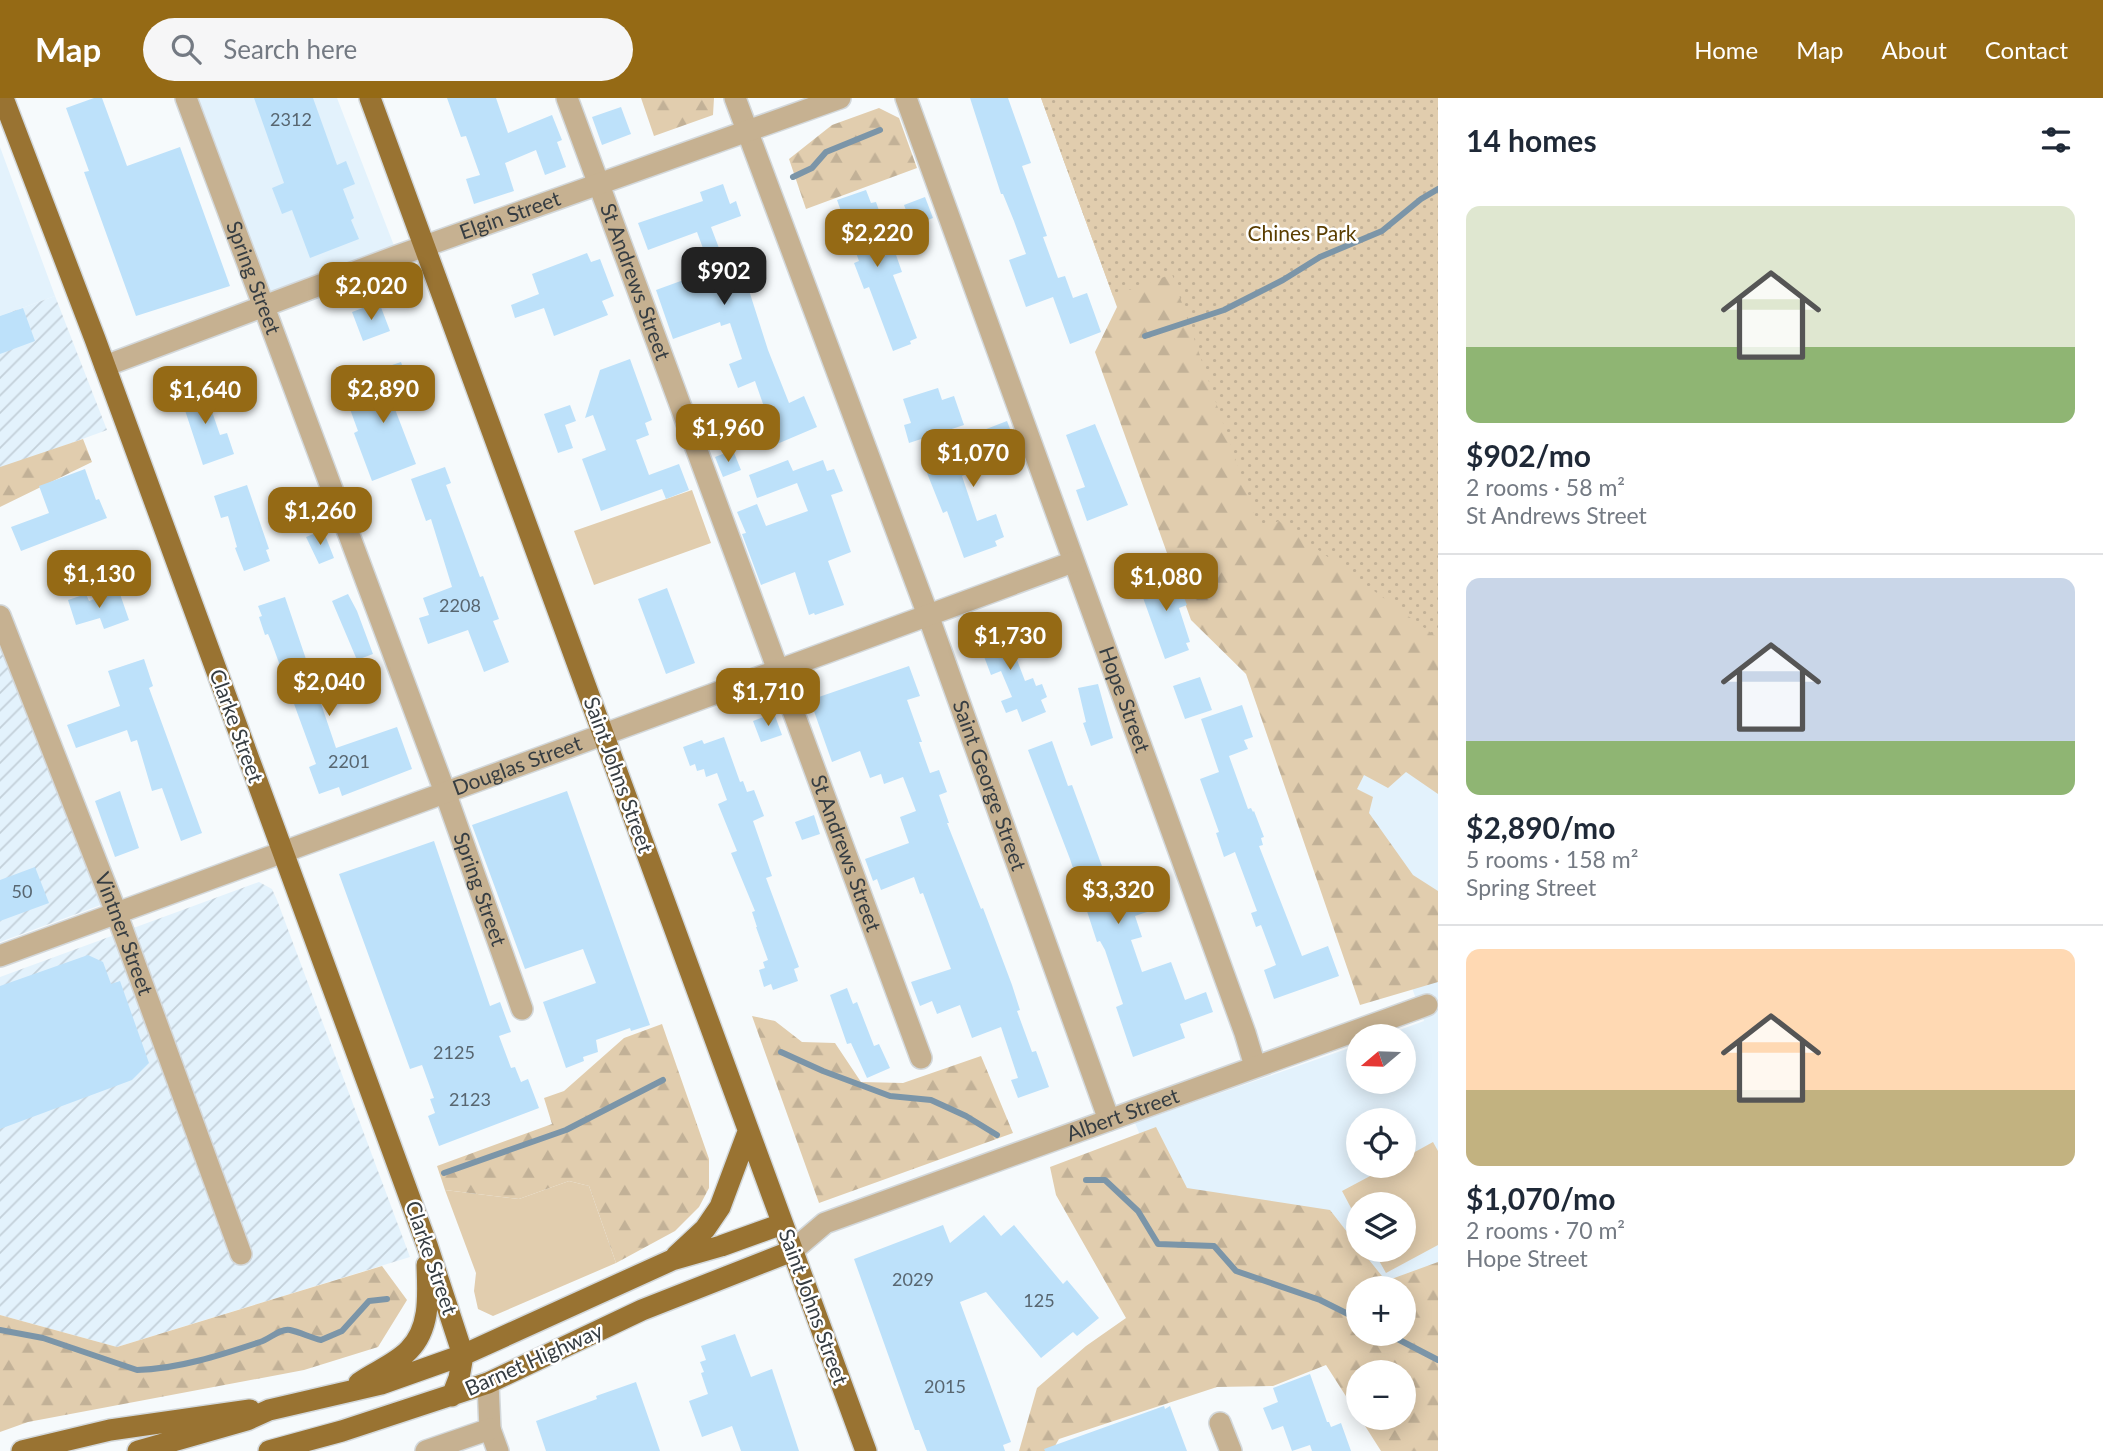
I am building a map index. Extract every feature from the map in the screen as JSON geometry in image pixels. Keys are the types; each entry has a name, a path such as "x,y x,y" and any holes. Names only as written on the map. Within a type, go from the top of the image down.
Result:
{"main road":[{"name":"Clarke Street","path":"4,98 427,1245 463,1355"},
{"name":"Saint Johns Street","path":"370,98 866,1451"},
{"path":"672,1260 714,1218 728,1189 748,1132"},
{"name":"Barnet Highway","path":"138,1451 210,1432 269,1410 381,1384 463,1355 672,1260 721,1246 782,1223"},
{"path":"348,1391 409,1350 421,1334 428,1303 427,1245"},
{"name":"Barnet Highway","path":"269,1451 342,1431 488,1383 642,1310 792,1251"},
{"path":"452,1396 462,1368 463,1355"},
{"name":"Barnet Highway","path":"22,1451 110,1430 244,1409 269,1410"}],"street":[{"name":"Spring Street","path":"186,98 445,792 522,1009"},
{"name":"St Andrews Street","path":"567,98 920,1058"},
{"name":"Saint George Street","path":"735,98 928,615 1109,1120"},
{"name":"Elgin Street","path":"105,366 839,98"},
{"name":"Hope Street","path":"906,98 1245,1032 1255,1066"},
{"name":"Douglas Street","path":"0,956 1073,562"},
{"name":"Vintner Street","path":"0,616 117,912 241,1254"},
{"name":"Albert Street","path":"792,1251 821,1225 1427,1004"},
{"name":"Albert Street","path":"782,1223 821,1225"},
{"path":"488,1383 490,1429 498,1451"},
{"path":"1220,1423 1231,1451"},
{"path":"426,1451 490,1429"}],"shaded area":[{"path":"189,98 337,98 398,256 264,306"},
{"path":"0,147 55,296 0,316"},
{"path":"55,296 107,430 0,469 0,316"},
{"path":"1247,532 1438,638 1438,1316 1416,1298 1416,1276 1348,1276 1164,1193 1135,1123 1346,1049 1346,1094 1416,1094 1416,1024 1424,1021"},
{"path":"0,622 109,902 0,942"},
{"path":"259,882 272,889 277,900 410,1257 117,1347 0,1315 0,977"}],"green space":[{"path":"641,98 714,98 713,115 654,136"},
{"path":"1041,98 1438,98 1438,794 1406,772 1388,788 1364,775 1357,789 1373,797 1369,813 1413,875 1438,891 1438,982 1360,1005 1246,674 1191,620 1095,352 1117,307"},
{"name":"Chines Park","path":"1041,98 1438,98 1438,638 1279,521 1259,528 1172,274 1113,296"},
{"path":"879,108 899,118 917,168 806,209 789,159 832,125"},
{"path":"83,439 92,462 0,507 0,467"},
{"path":"692,490 711,543 594,585 574,531"},
{"path":"752,1016 775,1021 802,1042 835,1043 861,1082 903,1083 981,1056 1013,1133 819,1203"},
{"path":"662,1024 709,1159 709,1188 699,1207 675,1231 616,1263 589,1186 569,1181 519,1199 445,1190 437,1166 552,1124 544,1098 564,1091 624,1038"},
{"path":"1156,1127 1187,1188 1330,1210 1346,1231 1346,1262 1371,1262 1382,1276 1346,1276 1346,1346 1416,1346 1416,1276 1400,1276 1438,1262 1438,1451 1381,1451 1368,1430 1416,1430 1416,1360 1346,1360 1346,1396 1326,1365 1273,1386 1217,1387 1059,1439 1052,1451 1019,1451 1037,1388 1086,1346 1126,1318 1056,1195 1050,1167"},
{"path":"1433,1142 1438,1151 1438,1245 1416,1257 1416,1192 1346,1192 1346,1198 1342,1191 1366,1178 1416,1178 1416,1151"},
{"path":"569,1181 589,1186 616,1263 493,1316 478,1309 474,1291 476,1273 445,1190 519,1199"},
{"path":"1380,1262 1406,1262 1386,1273"},
{"path":"382,1266 407,1300 378,1347 304,1370 28,1422 0,1432 0,1315 117,1347"}],"building":[{"path":"94,98 102,98 127,166 180,147 230,286 136,316 84,172 89,171 66,108"},
{"path":"254,98 313,98 337,165 346,161 355,184 343,189 359,239 310,258 292,210 282,214 272,188 284,183"},
{"path":"447,98 496,98 508,133 552,115 562,140 557,142 566,167 545,175 536,150 505,163 514,191 474,204 466,179 480,175 466,136 461,137"},
{"path":"970,98 1008,98 1031,163 1022,166 1047,236 1043,237 1058,278 1065,276 1073,298 1087,293 1101,332 1070,344 1053,297 1026,307 1009,260 1026,254 1001,194"},
{"path":"621,107 631,134 602,145 592,117"},
{"path":"723,184 730,204 736,201 741,216 711,227 725,264 739,259 768,350 789,403 804,396 817,427 777,444 755,381 738,388 729,364 742,359 730,323 721,326 720,322 673,339 656,290 711,270 697,232 648,250 638,223 703,201 700,192"},
{"path":"866,190 871,203 876,202 883,222 867,228 878,258 895,252 902,272 893,275 917,338 910,341 911,344 893,351 869,287 864,289 854,263 859,261 837,200"},
{"path":"925,197 933,218 912,226 904,205"},
{"path":"587,253 591,262 600,259 614,296 602,301 608,315 554,336 544,308 515,318 511,305 539,294 532,274"},
{"path":"379,302 390,331 363,341 352,312"},
{"path":"23,308 35,341 0,354 0,316"},
{"path":"630,359 652,420 645,423 649,435 636,440 649,475 679,464 689,490 666,499 662,489 601,511 582,459 606,450 593,415 585,418 600,370"},
{"path":"401,362 413,397 393,404 416,464 372,481 354,433 358,431 347,401 381,389 377,377 382,375 380,369"},
{"path":"202,382 220,435 227,433 234,454 203,465 179,392"},
{"path":"938,388 942,400 954,396 964,425 909,443 904,425 911,423 903,399"},
{"path":"570,405 576,421 565,425 573,448 558,453 544,414"},
{"path":"1007,421 1019,453 962,476 977,521 996,514 1004,537 995,541 997,546 964,558 947,511 943,513 927,473 971,458 963,438"},
{"path":"1095,424 1128,505 1087,521 1076,490 1085,487 1066,435"},
{"path":"733,450 741,470 723,477 715,457"},
{"path":"788,460 793,471 823,460 827,471 834,469 843,491 831,495 851,552 828,561 844,605 815,615 809,615 795,572 761,585 742,534 746,533 737,512 757,504 766,526 808,511 797,483 757,498 749,475"},
{"path":"445,467 451,483 446,485 480,577 483,576 499,619 493,621 509,662 484,672 468,630 428,644 419,618 429,615 423,598 452,587 431,519 426,521 411,479"},
{"path":"85,469 96,500 99,499 107,518 21,551 11,527 49,513 39,486"},
{"path":"247,485 269,549 266,550 270,561 244,571 235,548 237,547 228,516 221,518 214,496"},
{"path":"323,530 334,558 319,564 306,537"},
{"path":"1167,571 1174,590 1180,587 1187,605 1179,608 1190,642 1186,643 1189,650 1165,659 1137,581"},
{"path":"667,588 695,663 666,674 638,599"},
{"path":"116,591 117,595 120,594 129,620 104,629 100,618 76,625 68,600 86,594 89,601"},
{"path":"348,594 373,654 357,660 332,601"},
{"path":"285,597 336,748 397,727 412,769 342,796 339,787 319,794 309,767 316,764 271,641 268,634 265,635 259,617 262,616 258,606"},
{"path":"1002,620 1025,681 1033,678 1036,686 1042,684 1047,697 1041,700 1046,712 1022,722 1017,709 1006,713 1001,701 1012,697 1001,671 991,675 974,630"},
{"path":"144,659 153,686 149,688 202,833 181,841 162,788 152,791 137,740 131,742 127,730 76,748 67,725 120,706 108,671"},
{"path":"909,666 920,696 907,700 922,742 919,742 930,773 939,770 947,792 939,795 947,823 1012,985 1020,1010 1017,1011 1032,1052 1036,1051 1049,1087 1018,1098 1011,1080 1018,1078 1001,1027 972,1038 960,1005 937,1014 932,1001 920,1006 911,982 951,969 923,893 920,894 914,877 881,890 877,879 873,881 865,859 909,843 900,817 916,811 903,777 884,784 881,774 870,778 860,751 832,762 810,700"},
{"path":"1200,677 1212,710 1185,719 1173,686"},
{"path":"1098,684 1113,738 1091,746 1083,723 1086,722 1078,688"},
{"path":"1242,705 1253,737 1244,740 1248,749 1229,756 1248,809 1254,811 1264,837 1261,838 1263,845 1259,846 1302,956 1328,946 1339,976 1274,999 1264,970 1276,965 1261,925 1256,927 1251,913 1257,911 1235,852 1224,857 1216,833 1219,832 1200,779 1219,772 1201,719"},
{"path":"774,713 782,735 761,742 753,721"},
{"path":"724,737 740,782 743,781 747,792 754,790 764,816 753,821 772,876 766,878 799,967 794,969 798,981 773,990 771,984 764,987 759,970 765,968 763,962 768,960 752,912 755,911 731,853 737,851 718,804 727,800 717,773 706,777 704,769 697,771 695,764 690,766 683,747 702,740 704,744"},
{"path":"1052,741 1068,786 1072,785 1116,904 1150,892 1156,909 1135,916 1142,937 1131,940 1142,972 1171,962 1185,1000 1206,992 1213,1012 1180,1024 1185,1038 1133,1057 1116,1007 1123,1004 1105,950 1100,941 1097,942 1070,859 1028,750"},
{"path":"120,791 139,848 115,857 95,801"},
{"path":"567,791 650,1025 631,1031 630,1028 596,1040 598,1052 583,1057 584,1061 566,1068 543,1002 596,983 583,949 525,969 472,825"},
{"path":"814,815 820,834 802,840 795,822"},
{"path":"434,841 490,1006 500,1002 511,1032 499,1036 511,1068 515,1067 521,1082 528,1079 539,1108 439,1146 428,1116 435,1113 430,1099 434,1098 422,1065 410,1069 339,874"},
{"path":"35,867 49,903 0,921 0,880"},
{"path":"88,955 103,962 111,984 120,981 149,1063 132,1080 0,1129 0,986"},
{"path":"847,988 853,1004 857,1002 874,1046 879,1044 890,1068 867,1078 851,1043 847,1044 830,995"},
{"path":"984,1215 1001,1236 1014,1225 1063,1284 1067,1280 1099,1318 1077,1336 1073,1332 1041,1358 986,1292 960,1302 1011,1442 1003,1445 1005,1451 927,1451 919,1430 915,1430 854,1259 943,1225 950,1243"},
{"path":"735,1334 751,1377 772,1369 799,1451 741,1451 732,1426 702,1437 689,1401 708,1394 701,1373 704,1372 700,1362 706,1360 701,1346"},
{"path":"1310,1374 1327,1422 1331,1427 1341,1423 1351,1451 1312,1451 1310,1445 1292,1451 1283,1426 1272,1430 1263,1408 1278,1402 1273,1388"},
{"path":"636,1382 660,1451 546,1451 536,1421"},
{"path":"1164,1406 1165,1409 1170,1406 1187,1451 1044,1449"}],"waterway":[{"path":"793,177 812,168 826,152 880,130"},
{"path":"1145,336 1224,310 1283,280 1320,257 1382,231 1421,199 1438,189"},
{"path":"781,1052 890,1096 931,1100 966,1116 997,1135"},
{"path":"444,1173 566,1130 663,1080"},
{"path":"1086,1180 1105,1180 1138,1211 1158,1244 1214,1246 1236,1271 1320,1300 1346,1313"},
{"path":"0,1330 43,1338 137,1370 152,1369 215,1356 260,1342 286,1330 321,1340 342,1331 369,1301 387,1299"},
{"path":"1411,1346 1438,1360"}]}
